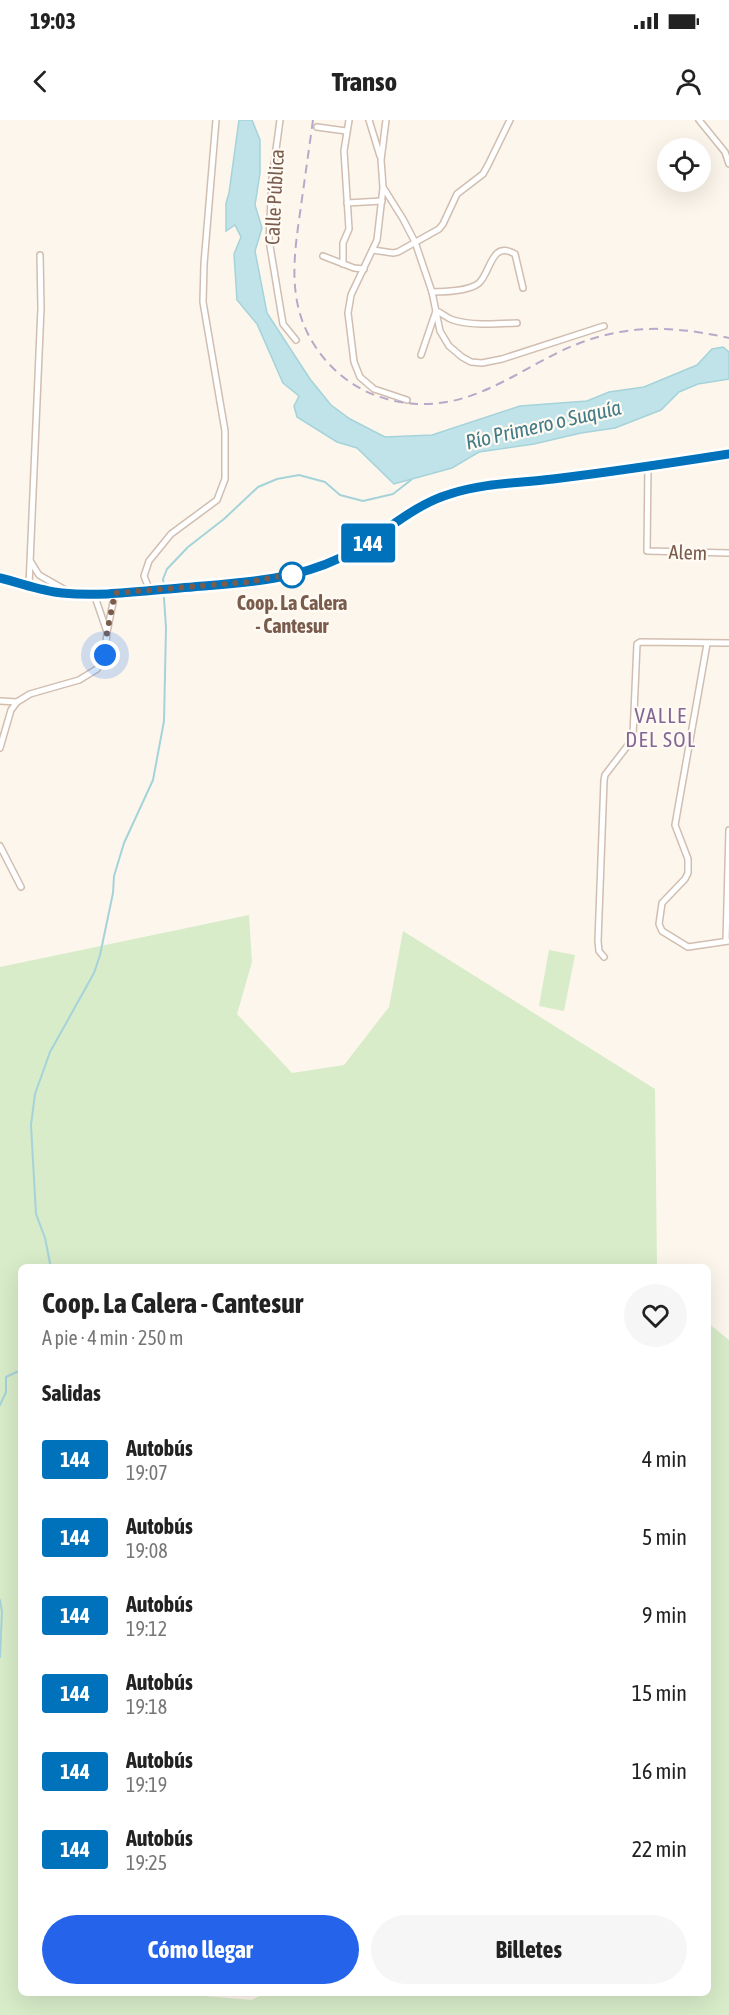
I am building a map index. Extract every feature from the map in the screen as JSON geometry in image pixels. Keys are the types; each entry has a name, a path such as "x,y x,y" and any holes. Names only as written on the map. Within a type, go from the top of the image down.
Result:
{"main road":[{"path":"0,578 29,586 71,593 94,594 265,580 313,569 358,549 430,502 460,491 729,454"}],"street":[{"path":"150,591 144,576 149,561 171,534 216,500 225,479 225,431 203,302 216,120"},
{"name":"Calle Pública","path":"280,120 272,179 269,240 283,324 296,340"},
{"path":"343,264 343,243 349,229 344,151 349,120"},
{"path":"369,120 381,160"},
{"path":"386,120 381,160 383,187 379,232 373,250 351,295 349,305 356,370 365,382 374,388 407,400"},
{"path":"373,250 393,253 439,229 457,194 483,174 510,120"},
{"path":"699,120 724,152 729,164"},
{"path":"317,127 346,131"},
{"path":"383,187 404,219 415,242 432,292 440,332 449,346 462,357 471,362 482,363 502,359 604,326"},
{"path":"347,203 382,201"},
{"path":"432,292 446,292 475,286 484,277 493,258 498,252 504,251 515,254 523,288"},
{"path":"29,586 41,309 40,255"},
{"path":"323,256 364,269"},
{"path":"436,311 448,319 466,323 517,323"},
{"path":"421,355 436,311"},
{"name":"Alem","path":"648,466 647,551 729,553"},
{"path":"29,559 39,575 71,593"},
{"path":"0,748 11,710 17,702 30,694 79,680 92,672 101,662 105,655 115,593"},
{"path":"94,594 107,632"},
{"path":"604,957 599,951 598,941 604,780 605,775 632,740 637,644 640,642 729,643"},
{"path":"707,644 675,825 688,859 688,873 662,903 659,924 662,931 688,947 727,941 729,830"},
{"path":"0,701 17,702"},
{"path":"0,846 21,887"}],"green space":[{"path":"249,915 252,962 237,1014 292,1073 344,1065 389,1007 403,931 655,1089 657,1264 18,1264 18,1996 205,1996 252,2000 259,1996 711,1996 711,1325 729,1340 729,2015 0,2015 0,967"},
{"path":"549,950 575,955 564,1011 539,1006"}],"water":[{"name":"Río Primero o Suquía","path":"239,120 252,120 260,140 260,173 255,205 262,228 255,251 267,313 310,379 331,405 350,419 385,437 432,435 520,406 587,401 609,392 644,387 697,365 712,349 723,347 729,352 729,379 698,384 679,392 661,410 615,428 479,452 452,468 394,484 357,448 337,442 297,417 294,406 299,396 283,383 257,324 237,300 234,254 241,237 235,225 226,231 226,203"}],"waterway":[{"path":"164,586 163,579 167,569 188,547 224,519 258,487 277,479 299,475 325,482 340,495 363,501 393,494 411,480"},
{"path":"50,1264 45,1238 36,1214 31,1125 35,1094 50,1052 94,973 113,893 114,876 124,843 153,780 164,721 166,628 164,598"},
{"path":"0,1405 6,1392 6,1377 18,1371"},
{"path":"0,1600 2,1612 0,1657"}],"railway":[{"path":"313,120 296,242 294,278 296,295 306,329 325,360 337,372 365,391 402,402 441,403 479,393 557,353 600,336 642,329 662,329 684,330 729,338"}],"bus line":[{"name":"144","path":"0,578 48,591 82,594 132,592 265,580 298,573 341,558 374,539 420,507 460,491 729,454"}],"place":[{"name":"Coop. La Calera - Cantesur","path":"292,575"}],"district":[{"name":"VALLE DEL SOL","path":"661,727"}],"route":[{"path":"105,655 115,593 248,582 298,573 292,575"}]}
